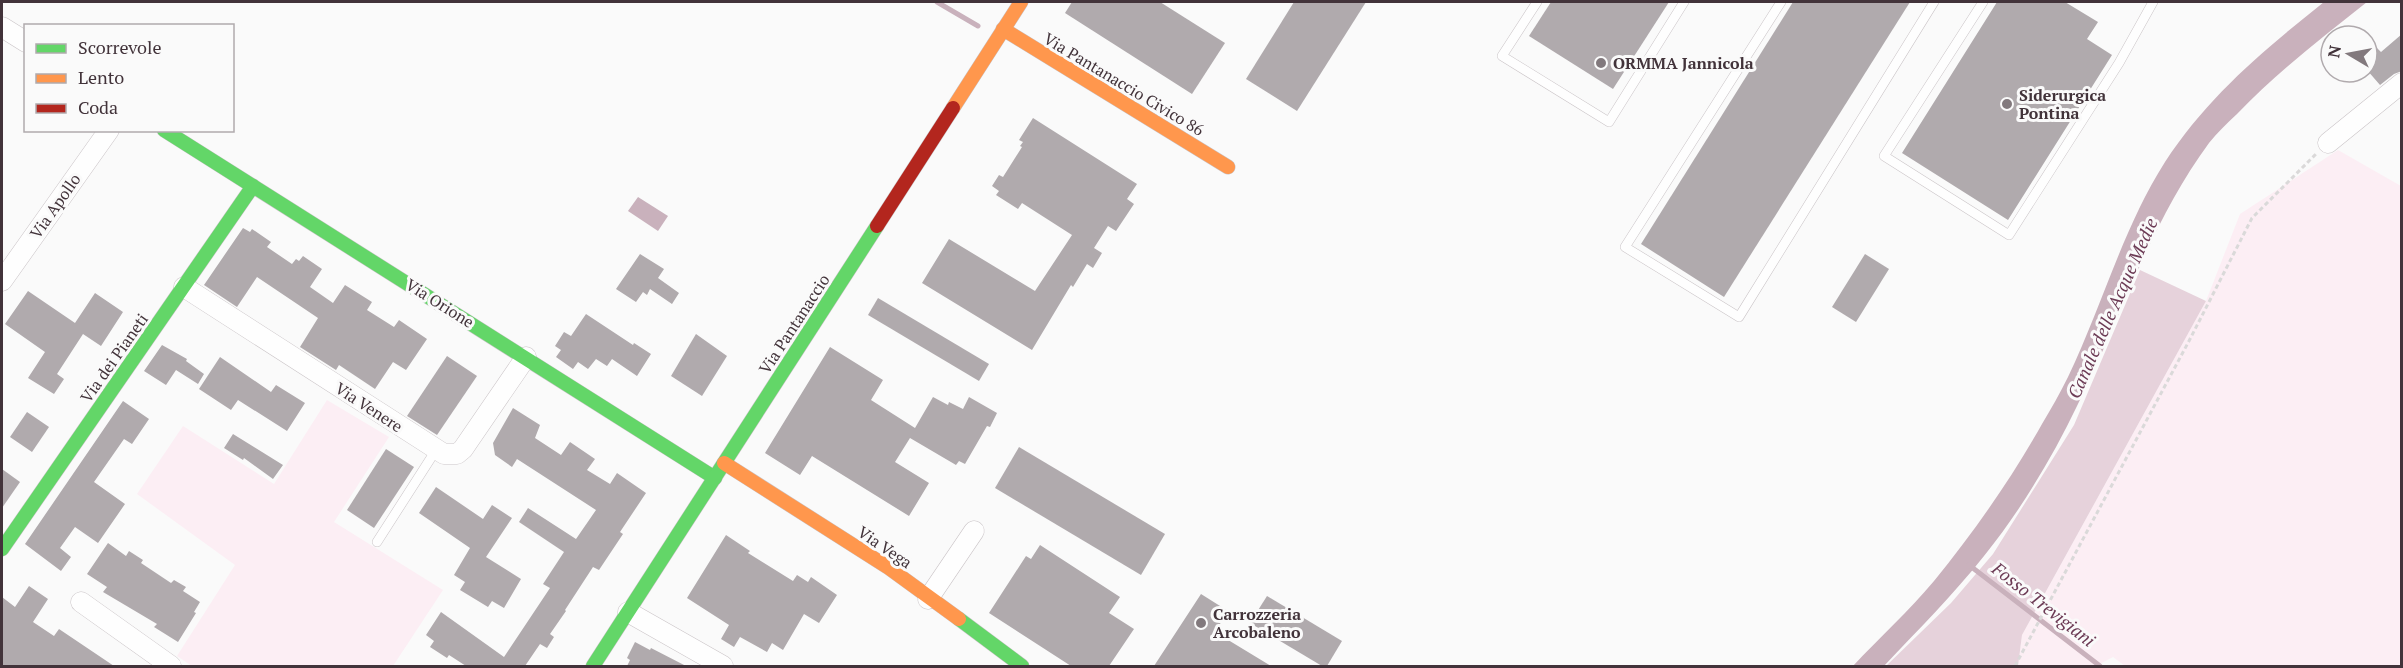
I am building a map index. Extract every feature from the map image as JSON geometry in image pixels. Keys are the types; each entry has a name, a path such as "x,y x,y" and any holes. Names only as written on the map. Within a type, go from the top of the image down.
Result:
{"street":[{"name":"Via Pantanaccio","path":"594,666 1021,2"},
{"path":"2,27 24,41"},
{"name":"Via Pantanaccio Civico 86","path":"1003,29 1228,166"},
{"path":"2328,143 2402,83"},
{"name":"Via Apollo","path":"2,281 108,132"},
{"name":"Via Orione","path":"167,132 715,478"},
{"name":"Via dei Pianeti","path":"2,549 253,186"},
{"name":"Via Venere","path":"184,287 436,450"},
{"path":"436,450 449,455 461,452 526,357"},
{"name":"Via Vega","path":"724,463 889,568 928,599 1022,666"},
{"path":"928,599 974,531"},
{"path":"81,602 171,666"},
{"path":"628,612 723,666"}],"lane":[{"path":"1537,2 1502,56 1609,122 1684,2"},
{"path":"1781,2 1625,247 1739,317 1934,2"},
{"path":"1983,2 1884,156 2009,235 2119,63 2153,2"},
{"path":"377,542 436,450"}],"path":[{"path":"2014,666 2189,341 2252,218 2328,143"}],"shaded area":[{"path":"2338,150 2401,186 2401,666 2125,666 2113,657 2096,666 2018,666 2022,635 2206,301 2240,214"},
{"path":"2140,270 2206,301 2022,635 2018,666 1886,666 1951,603 1993,554 2074,425"},
{"path":"327,400 389,437 334,522 443,590 393,666 192,666 177,656 235,565 137,494 183,426 274,484"}],"water":[{"name":"Canale delle Acque Medie","path":"2324,2 2367,2 2340,24 2319,24 2319,41 2268,84 2209,143 2170,205 2067,425 2035,483 2011,520 1960,585 1884,666 1853,666 1934,581 1978,524 2018,465 2068,377 2137,213 2165,162 2218,95 2280,38"},
{"path":"638,197 668,216 658,231 628,211"}],"building":[{"path":"1072,2 1160,2 1225,43 1192,94 1065,13"},
{"path":"1294,2 1366,2 1297,111 1246,79"},
{"name":"ORMMA Jannicola","path":"1551,2 1669,2 1613,89 1529,36"},
{"path":"1793,2 1910,2 1724,297 1641,244"},
{"name":"Siderurgica Pontina","path":"1997,2 2065,2 2098,22 2087,39 2112,55 2008,220 1902,153"},
{"path":"2402,34 2402,71 2380,85 2379,50 2381,52"},
{"path":"1033,118 1137,184 1127,199 1134,204 1116,231 1108,226 1094,248 1102,253 1093,268 1087,264 1073,287 1071,285 1032,350 922,283 949,239 1035,291 1072,235 1022,203 1018,209 996,195 999,191 992,186 999,175 1003,177 1022,147 1020,146 1023,142 1019,140"},
{"path":"243,228 250,232 252,229 271,242 267,247 292,264 303,256 322,269 310,287 333,303 345,285 372,302 367,310 394,327 399,320 427,339 406,370 393,362 375,389 339,365 336,370 300,347 318,318 257,277 237,307 204,285"},
{"path":"640,254 664,269 658,278 679,293 672,304 650,289 647,295 643,292 636,302 616,289"},
{"path":"1865,254 1889,269 1856,322 1832,307"},
{"path":"28,291 75,323 95,293 123,312 101,346 83,334 57,374 64,379 54,394 28,378 45,352 5,324"},
{"path":"878,298 989,364 979,381 868,315"},
{"path":"586,314 651,354 637,376 612,359 607,366 596,359 588,369 578,362 573,369 556,357 561,350 555,346 564,332 571,336"},
{"path":"696,334 727,356 702,396 671,376"},
{"path":"162,345 187,359 186,361 204,374 198,384 176,370 166,385 144,371"},
{"path":"830,347 883,380 871,400 915,428 933,397 948,405 949,402 963,409 969,397 997,413 965,464 959,461 956,465 910,438 895,462 929,483 909,516 812,456 800,475 765,453"},
{"path":"447,356 477,376 437,435 407,416"},
{"path":"220,357 271,392 276,385 305,403 287,431 238,400 231,410 199,389"},
{"path":"123,401 149,419 132,444 124,439 94,482 125,504 98,543 75,527 60,548 71,557 61,571 25,544"},
{"path":"513,408 540,425 535,438 561,455 570,442 595,459 587,470 610,484 617,473 646,493 620,532 623,534 599,570 593,567 565,610 550,634 554,637 547,648 540,644 525,666 466,666 430,647 434,641 426,635 441,612 504,657 550,588 543,584 564,552 519,522 528,508 576,539 596,510 517,459 512,467 495,455 493,443"},
{"path":"27,412 49,427 32,452 10,437"},
{"path":"233,434 283,465 273,479 244,458 243,460 224,448"},
{"path":"1019,447 1165,534 1141,575 995,488"},
{"path":"386,449 414,467 374,528 347,510"},
{"path":"2,469 20,482 2,508"},
{"path":"436,487 483,519 492,505 512,518 486,557 521,579 504,608 492,601 488,607 460,590 465,582 454,575 470,548 419,513"},
{"path":"726,535 750,551 748,553 793,581 797,575 808,582 811,577 837,595 819,623 804,614 783,650 772,643 767,652 740,637 734,647 721,639 729,625 687,598"},
{"path":"108,543 126,556 129,551 143,560 141,563 171,583 174,580 186,587 183,591 200,602 178,642 154,627 157,624 103,592 107,587 87,574"},
{"path":"1040,545 1120,597 1109,613 1134,629 1109,666 1071,666 989,613 1026,556 1031,559"},
{"path":"29,586 48,599 33,622 54,636 59,629 114,666 2,666 2,597 15,607"},
{"name":"Carrozzeria Arcobaleno","path":"1201,594 1228,611 1215,632 1271,666 1154,666"},
{"path":"1267,596 1342,641 1327,666 1322,666 1250,623"},
{"path":"635,642 686,666 627,666 630,660 627,658"}],"waterway":[{"path":"937,2 978,26"},
{"name":"Fosso Trevigiani","path":"1969,565 2100,666"}],"traffic: fast":[{"path":"167,132 715,478"},
{"path":"2,549 253,186"},
{"path":"593,666 877,226"},
{"path":"959,619 1022,666"}],"traffic: slow":[{"path":"953,108 1021,2"},
{"path":"1003,29 1228,167"},
{"path":"724,463 889,568 959,619"}],"traffic: jam":[{"path":"877,226 953,108"}],"place":[{"name":"ORMMA Jannicola","path":"1601,63"},
{"name":"Siderurgica Pontina","path":"2007,104"},
{"name":"Carrozzeria Arcobaleno","path":"1201,623"}]}
